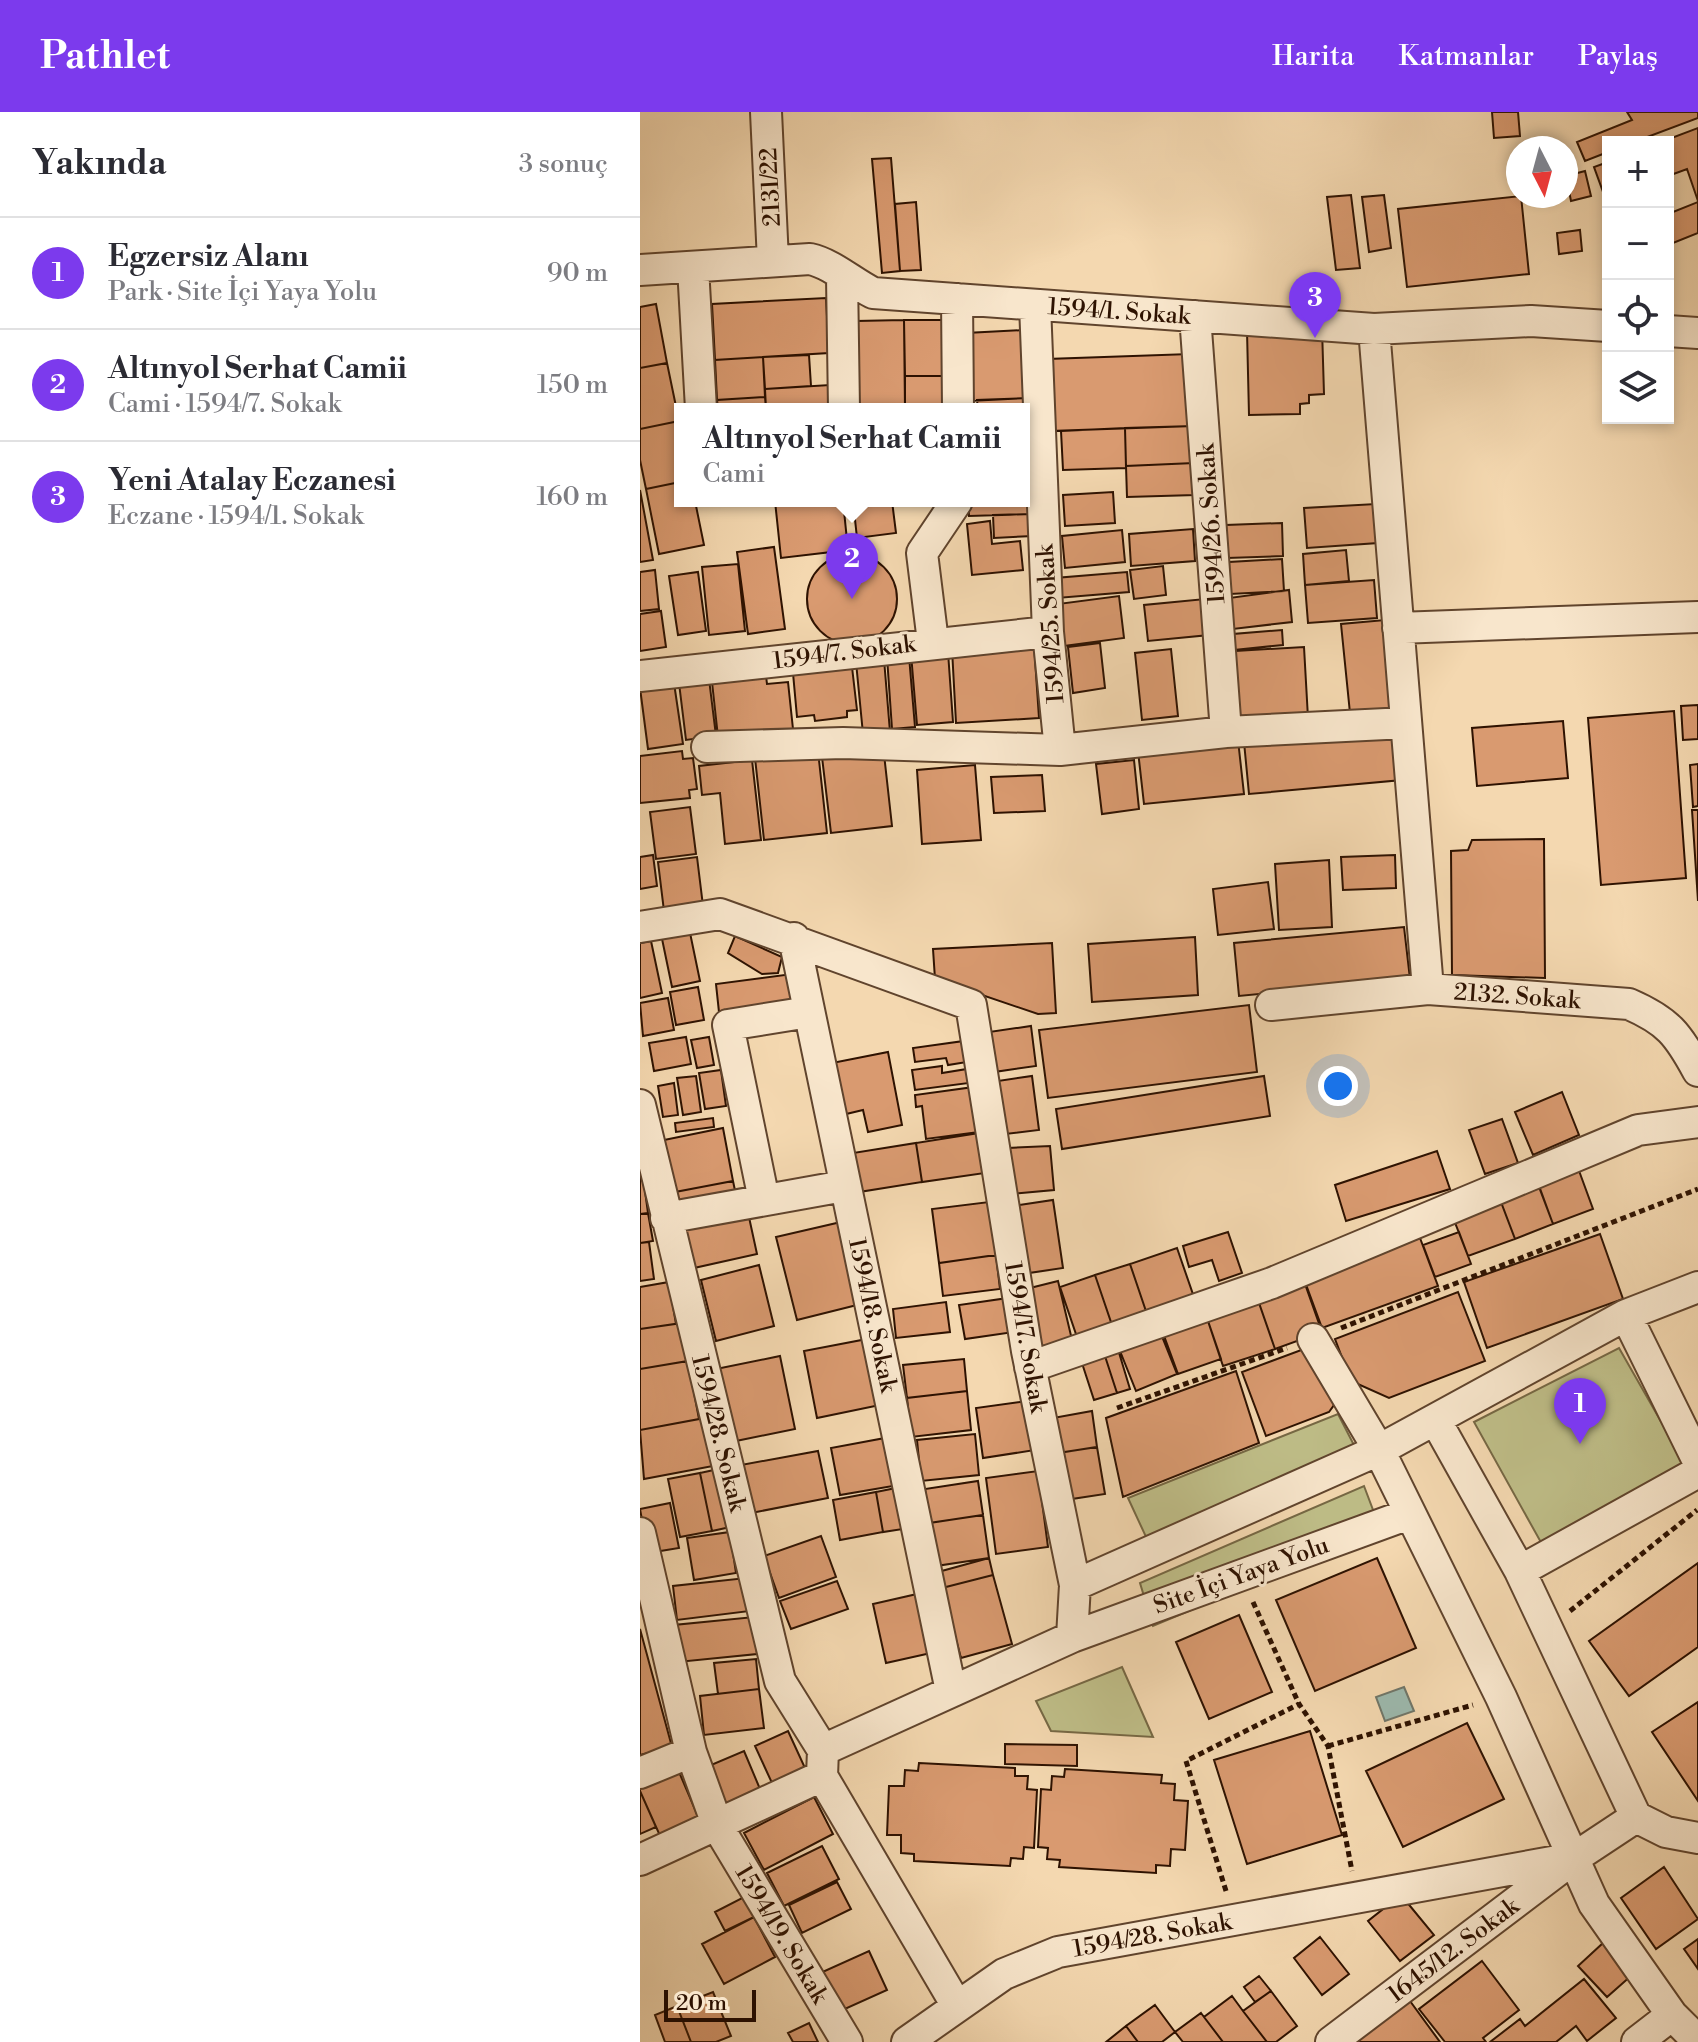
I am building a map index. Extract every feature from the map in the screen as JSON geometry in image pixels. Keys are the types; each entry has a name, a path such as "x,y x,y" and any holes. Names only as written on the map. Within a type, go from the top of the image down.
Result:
{"street":[{"name":"2131/22","path":"766,112 773,261"},
{"name":"1594/1. Sokak","path":"640,270 819,261 829,263 842,277 873,293 1374,329 1531,321 1602,326"},
{"path":"693,267 701,403"},
{"path":"842,277 844,403"},
{"path":"957,299 958,403"},
{"name":"1594/25. Sokak","path":"1035,305 1048,632 1060,750"},
{"name":"1594/26. Sokak","path":"1195,316 1226,732"},
{"name":"2132. Sokak","path":"1374,329 1428,989 1629,1004 1659,1017 1679,1036 1698,1071"},
{"path":"1674,331 1698,333"},
{"path":"933,642 922,553 953,507"},
{"path":"1398,628 1698,617"},
{"name":"1594/7. Sokak","path":"640,676 1048,632"},
{"path":"707,747 843,743 1060,750 1226,732 1406,723"},
{"name":"1594/17. Sokak","path":"640,927 720,914 794,938 971,1005 1030,1367 1075,1585 1072,1637"},
{"name":"1594/18. Sokak","path":"794,938 951,1691"},
{"path":"1271,1005 1428,989"},
{"path":"764,1200 728,1025 809,1012"},
{"name":"1594/28. Sokak","path":"640,1105 780,1681 957,2006 1004,1974 1058,1952 1120,1938 1236,1921 1357,1896 1574,1858"},
{"path":"1030,1367 1272,1283 1638,1130 1698,1122"},
{"path":"666,1218 844,1186"},
{"path":"1075,1585 1379,1450 1626,1315 1698,1287"},
{"path":"1626,1315 1698,1461"},
{"path":"1313,1339 1379,1450 1501,1697 1594,1904 1672,2015 1698,2041"},
{"path":"1436,1421 1520,1571 1636,1817 1666,1832 1698,1838"},
{"path":"1520,1571 1698,1472"},
{"name":"Site İçi Yaya Yolu","path":"1072,1637 1409,1514"},
{"name":"1594/19. Sokak","path":"640,1533 691,1752 718,1827 847,2042"},
{"path":"640,1860 718,1827 822,1763 951,1691 1072,1637"},
{"path":"640,1773 691,1752"},
{"name":"1645/12. Sokak","path":"1331,2042 1574,1858 1636,1817"},
{"path":"907,2042 957,2006"},
{"path":"1637,2042 1672,2015"}],"path":[{"path":"1117,1408 1313,1339 1698,1189"},
{"path":"1548,1628 1698,1510"},
{"path":"1248,1590 1299,1704 1328,1746 1357,1896"},
{"path":"1328,1746 1501,1697"},
{"path":"1236,1921 1186,1761 1299,1704"}],"shaded area":[{"path":"1619,1348 1687,1467 1543,1546 1474,1422"},
{"path":"1338,1414 1357,1451 1147,1539 1128,1498"},
{"path":"1364,1486 1381,1531 1153,1626 1140,1583"},
{"path":"1122,1667 1153,1737 1051,1731 1036,1701"},
{"path":"1404,1687 1414,1711 1385,1721 1376,1697"}],"building":[{"path":"1492,112 1518,112 1520,136 1494,138"},
{"path":"1627,112 1698,112 1698,118 1650,136 1602,136 1602,154 1585,161 1578,142 1632,120"},
{"path":"1698,128 1698,201 1687,169 1674,174 1674,137"},
{"path":"891,158 900,271 882,273 872,159"},
{"path":"1602,164 1602,189 1594,167"},
{"path":"1585,171 1591,196 1578,199 1578,173"},
{"path":"1351,195 1360,268 1336,270 1327,197"},
{"path":"1384,195 1391,248 1369,252 1362,197"},
{"path":"1506,198 1506,208 1522,208 1529,274 1407,287 1398,209"},
{"path":"916,202 921,270 900,271 895,204"},
{"path":"1698,202 1698,233 1674,243 1674,212"},
{"path":"1580,230 1582,251 1559,254 1557,233"},
{"path":"826,298 829,353 715,360 712,304"},
{"path":"656,304 667,363 640,368 640,307"},
{"path":"904,320 951,320 952,376 905,376"},
{"path":"904,320 905,403 857,403 856,321"},
{"path":"1322,328 1324,394 1309,395 1309,403 1300,404 1300,414 1249,415 1247,331"},
{"path":"1024,330 1028,398 969,401 966,333"},
{"path":"1190,354 1193,426 1050,431 1047,359"},
{"path":"809,355 811,386 765,389 763,357"},
{"path":"763,357 765,397 717,400 715,360"},
{"path":"667,363 675,403 674,422 640,429 640,368"},
{"path":"905,376 948,376 948,403 905,403"},
{"path":"830,385 832,403 766,403 765,389"},
{"path":"765,397 766,403 717,403 717,400"},
{"path":"1028,398 1028,403 977,403 977,400"},
{"path":"674,422 674,483 646,489 640,460 640,429"},
{"path":"1193,426 1194,463 1126,466 1125,428"},
{"path":"1125,428 1126,468 1063,470 1061,431"},
{"path":"1030,459 1032,514 969,516 968,507 1030,507"},
{"path":"1194,463 1195,495 1127,497 1126,466"},
{"path":"674,483 674,507 696,507 704,545 659,554 646,489"},
{"path":"640,490 653,560 640,562"},
{"path":"1113,492 1115,523 1065,526 1063,495"},
{"path":"1376,504 1378,543 1307,548 1304,508"},
{"path":"776,507 844,507 848,550 781,558"},
{"path":"854,507 893,507 896,533 857,538"},
{"path":"1032,514 1033,536 994,538 993,515"},
{"path":"990,521 992,544 1020,541 1023,570 972,575 967,524"},
{"path":"1282,523 1283,556 1227,558 1226,525"},
{"path":"1193,529 1195,561 1131,566 1129,534"},
{"path":"1122,530 1125,562 1065,568 1062,536"},
{"path":"774,547 785,629 748,634 737,552"},
{"path":"1346,550 1349,581 1305,585 1303,554"},
{"path":"852,554 869,557 884,567 894,582 897,599 894,616 884,631 869,641 852,644 835,641 820,631 810,616 807,599 810,582 820,567 835,557"},
{"path":"1282,559 1284,591 1230,594 1229,562"},
{"path":"738,564 745,631 709,635 702,567"},
{"path":"1163,566 1166,595 1134,599 1130,570"},
{"path":"655,570 659,609 640,611 640,572"},
{"path":"698,572 706,631 678,635 669,576"},
{"path":"1127,572 1129,592 1057,598 1055,578"},
{"path":"1374,580 1377,618 1308,623 1305,585"},
{"path":"1289,590 1292,622 1233,629 1229,598"},
{"path":"1119,596 1124,638 1064,646 1058,604"},
{"path":"1205,599 1209,635 1148,641 1144,605"},
{"path":"661,611 666,647 640,651 640,614"},
{"path":"1385,620 1395,719 1351,723 1341,624"},
{"path":"1282,630 1283,645 1234,650 1233,634"},
{"path":"1100,643 1105,688 1073,693 1068,647"},
{"path":"1034,644 1039,718 956,723 952,649"},
{"path":"1304,647 1308,718 1239,722 1235,651"},
{"path":"1171,649 1178,716 1142,720 1135,653"},
{"path":"948,652 953,722 917,725 911,654"},
{"path":"909,656 915,727 892,729 887,657"},
{"path":"884,659 890,732 863,734 856,662"},
{"path":"852,667 857,710 847,711 847,717 815,721 814,715 797,717 793,673"},
{"path":"766,676 767,684 788,682 793,729 718,737 712,682"},
{"path":"709,679 716,736 686,740 679,683"},
{"path":"674,683 683,744 648,749 640,688"},
{"path":"1698,705 1698,739 1683,740 1681,706"},
{"path":"1674,711 1686,878 1601,885 1588,718"},
{"path":"1563,721 1568,778 1477,786 1472,728"},
{"path":"1397,728 1402,780 1249,794 1244,742"},
{"path":"1238,740 1244,794 1144,804 1138,751"},
{"path":"682,751 683,759 693,758 697,789 689,790 690,798 640,803 640,756"},
{"path":"818,751 827,833 764,840 755,758"},
{"path":"884,754 892,826 831,833 822,757"},
{"path":"752,760 761,840 725,844 720,793 702,795 699,766"},
{"path":"1134,760 1139,809 1102,814 1096,764"},
{"path":"1698,764 1698,806 1693,807 1690,765"},
{"path":"975,765 981,840 922,844 917,770"},
{"path":"1042,775 1045,811 994,813 991,777"},
{"path":"690,807 696,854 656,859 650,812"},
{"path":"1692,810 1698,810 1698,901"},
{"path":"1544,839 1545,978 1452,975 1451,851 1468,850 1472,840"},
{"path":"653,855 657,886 640,889 640,857"},
{"path":"1395,855 1396,888 1343,890 1341,857"},
{"path":"697,857 703,906 664,911 658,862"},
{"path":"1329,860 1332,927 1279,930 1275,864"},
{"path":"1268,882 1274,929 1218,935 1213,889"},
{"path":"1404,927 1410,979 1239,996 1234,943"},
{"path":"689,928 700,981 672,987 661,934"},
{"path":"735,936 782,957 778,973 762,974 728,953"},
{"path":"1195,937 1198,995 1092,1002 1088,944"},
{"path":"651,941 662,993 640,998 640,943"},
{"path":"1052,943 1056,1013 1038,1014 935,979 933,949"},
{"path":"792,974 796,1001 719,1012 716,984"},
{"path":"698,987 704,1020 676,1025 670,992"},
{"path":"668,998 674,1030 643,1036 640,1003"},
{"path":"1249,1005 1257,1072 1048,1098 1039,1030"},
{"path":"1031,1026 1036,1066 994,1072 989,1032"},
{"path":"686,1037 691,1064 654,1071 649,1043"},
{"path":"709,1037 714,1065 697,1068 691,1040"},
{"path":"964,1041 967,1062 948,1065 946,1058 915,1062 913,1048"},
{"path":"888,1052 902,1125 868,1132 863,1110 842,1115 832,1063"},
{"path":"942,1066 942,1073 967,1069 969,1083 915,1090 912,1070"},
{"path":"721,1070 726,1106 705,1109 699,1073"},
{"path":"696,1076 701,1112 683,1115 677,1078"},
{"path":"1032,1076 1039,1130 997,1135 991,1082"},
{"path":"1264,1076 1270,1116 1062,1149 1056,1109"},
{"path":"674,1083 678,1115 663,1117 658,1086"},
{"path":"974,1087 979,1132 926,1139 922,1106 916,1107 915,1095"},
{"path":"1562,1092 1579,1135 1533,1155 1515,1112"},
{"path":"713,1118 714,1127 676,1132 675,1123"},
{"path":"1502,1119 1518,1163 1485,1174 1469,1130"},
{"path":"723,1128 733,1181 675,1192 664,1140"},
{"path":"979,1133 985,1173 922,1182 916,1143"},
{"path":"916,1143 922,1182 859,1192 853,1153"},
{"path":"1050,1146 1054,1190 1011,1194 1008,1148"},
{"path":"1437,1151 1450,1189 1346,1221 1335,1185"},
{"path":"1578,1168 1593,1209 1553,1224 1538,1183"},
{"path":"640,1176 643,1176 648,1213 640,1214"},
{"path":"733,1181 737,1200 678,1212 675,1192"},
{"path":"1539,1187 1553,1224 1515,1239 1501,1202"},
{"path":"1053,1200 1063,1268 1022,1274 1012,1206"},
{"path":"989,1202 996,1255 939,1263 932,1209"},
{"path":"1501,1202 1515,1239 1468,1256 1454,1220"},
{"path":"747,1208 757,1254 694,1268 683,1223"},
{"path":"648,1213 653,1241 640,1243 640,1214"},
{"path":"841,1222 861,1304 797,1320 776,1237"},
{"path":"1228,1232 1242,1273 1219,1281 1212,1260 1189,1267 1183,1246"},
{"path":"1459,1232 1471,1264 1435,1277 1423,1245"},
{"path":"1600,1234 1623,1299 1487,1348 1464,1282"},
{"path":"1420,1238 1438,1286 1322,1328 1304,1279"},
{"path":"649,1242 654,1279 640,1281 640,1243"},
{"path":"1177,1248 1196,1303 1149,1320 1130,1264"},
{"path":"996,1255 1000,1289 943,1296 939,1263"},
{"path":"1130,1264 1149,1320 1114,1331 1095,1275"},
{"path":"759,1265 774,1326 716,1341 701,1280"},
{"path":"1095,1275 1114,1331 1079,1343 1060,1287"},
{"path":"1058,1281 1073,1344 1038,1353 1022,1290"},
{"path":"669,1282 676,1324 640,1329 640,1287"},
{"path":"1305,1284 1322,1332 1275,1349 1258,1300"},
{"path":"1458,1292 1485,1361 1389,1398 1351,1381 1335,1339"},
{"path":"1008,1298 1014,1332 965,1339 959,1305"},
{"path":"1258,1300 1275,1349 1223,1366 1207,1318"},
{"path":"946,1302 950,1332 896,1338 893,1309"},
{"path":"1207,1318 1221,1359 1178,1374 1163,1333"},
{"path":"682,1323 688,1361 640,1369 640,1329"},
{"path":"1161,1334 1177,1374 1136,1391 1120,1351"},
{"path":"867,1339 880,1405 817,1418 804,1351"},
{"path":"1117,1346 1130,1389 1117,1393 1103,1350"},
{"path":"1312,1346 1334,1405 1329,1412 1266,1436 1242,1372"},
{"path":"1103,1350 1117,1393 1094,1400 1080,1357"},
{"path":"780,1356 795,1429 731,1442 716,1369"},
{"path":"964,1359 967,1391 907,1398 903,1365"},
{"path":"688,1361 699,1419 640,1430 640,1369"},
{"path":"1236,1371 1259,1443 1123,1497 1106,1418"},
{"path":"967,1391 971,1430 911,1437 907,1398"},
{"path":"1028,1401 1035,1450 983,1458 976,1408"},
{"path":"1092,1411 1097,1447 1058,1453 1053,1418"},
{"path":"705,1418 713,1466 644,1479 640,1430"},
{"path":"975,1434 979,1475 921,1481 917,1440"},
{"path":"885,1438 893,1486 840,1495 831,1448"},
{"path":"1097,1447 1105,1494 1065,1500 1058,1453"},
{"path":"818,1451 828,1498 751,1513 741,1465"},
{"path":"723,1468 735,1526 712,1531 700,1473"},
{"path":"1038,1471 1048,1547 996,1554 986,1478"},
{"path":"700,1473 712,1531 680,1537 668,1479"},
{"path":"978,1481 983,1515 929,1523 925,1489"},
{"path":"896,1488 903,1529 883,1532 876,1492"},
{"path":"876,1492 883,1532 840,1540 833,1500"},
{"path":"670,1503 679,1548 648,1553 640,1509"},
{"path":"983,1515 989,1558 936,1566 929,1523"},
{"path":"730,1532 736,1573 694,1580 687,1538"},
{"path":"821,1536 836,1577 779,1598 764,1556"},
{"path":"989,1558 993,1575 942,1588 938,1572"},
{"path":"1377,1558 1416,1648 1315,1691 1276,1600"},
{"path":"1698,1563 1698,1647 1629,1696 1589,1641"},
{"path":"993,1575 1012,1644 961,1658 942,1588"},
{"path":"746,1578 750,1611 677,1620 673,1586"},
{"path":"837,1581 848,1609 791,1629 780,1601"},
{"path":"917,1594 931,1653 886,1663 873,1604"},
{"path":"1239,1615 1272,1692 1209,1719 1176,1642"},
{"path":"754,1617 757,1654 678,1662 674,1625"},
{"path":"640,1629 672,1747 640,1755"},
{"path":"756,1659 759,1689 718,1694 714,1663"},
{"path":"759,1689 764,1728 704,1735 700,1696"},
{"path":"1698,1702 1698,1801 1652,1732"},
{"path":"1467,1723 1504,1799 1403,1847 1366,1771"},
{"path":"788,1731 805,1768 772,1783 755,1746"},
{"path":"1310,1731 1342,1835 1247,1864 1214,1760"},
{"path":"1005,1744 1077,1745 1077,1766 1005,1764"},
{"path":"744,1751 760,1789 721,1806 704,1768"},
{"path":"919,1763 1015,1768 1015,1776 1028,1776 1027,1789 1037,1790 1034,1848 1024,1847 1023,1859 1011,1858 1010,1866 914,1861 914,1854 901,1853 901,1835 887,1835 889,1786 904,1786 905,1770 918,1771"},
{"path":"676,1765 700,1821 661,1838 640,1791 640,1781"},
{"path":"1065,1769 1162,1775 1161,1783 1175,1784 1174,1800 1188,1801 1185,1850 1171,1849 1170,1866 1156,1865 1156,1873 1059,1867 1060,1860 1047,1859 1048,1848 1038,1847 1041,1789 1051,1790 1052,1776 1064,1777"},
{"path":"640,1791 656,1827 640,1834"},
{"path":"814,1797 833,1834 764,1870 744,1833"},
{"path":"822,1846 839,1879 784,1906 767,1873"},
{"path":"1664,1867 1698,1919 1656,1949 1621,1898"},
{"path":"837,1882 851,1909 802,1933 789,1905"},
{"path":"1401,1895 1434,1935 1400,1961 1368,1921"},
{"path":"744,1897 754,1917 725,1931 715,1912"},
{"path":"754,1917 775,1957 724,1984 702,1944"},
{"path":"1320,1937 1349,1974 1322,1995 1294,1958"},
{"path":"1698,1939 1698,1969 1684,1949"},
{"path":"1603,1943 1632,1975 1607,1997 1578,1966"},
{"path":"869,1951 887,1990 836,2013 818,1974"},
{"path":"1482,1961 1519,2010 1483,2038 1486,2042 1445,2042 1419,2009"},
{"path":"1259,1976 1271,1991 1255,2002 1244,1987"},
{"path":"1584,1979 1616,2018 1587,2041 1576,2026 1556,2042 1490,2042 1520,2019 1525,2026"},
{"path":"1271,1991 1297,2026 1276,2042 1267,2042 1243,2011"},
{"path":"713,1992 731,2036 716,2042 691,2042 677,2006"},
{"path":"1232,1996 1267,2042 1223,2042 1204,2017"},
{"path":"1410,2001 1440,2042 1358,2040"},
{"path":"1155,2005 1175,2032 1162,2042 1138,2042 1126,2026"},
{"path":"677,2006 691,2042 665,2042 655,2015"},
{"path":"1201,2013 1223,2042 1183,2042 1175,2032"},
{"path":"809,2023 818,2042 793,2042 788,2033"},
{"path":"1126,2026 1138,2042 1106,2042"}],"place":[{"name":"Yeni Atalay Eczanesi","path":"1315,338"},
{"name":"Altınyol Serhat Camii","path":"852,599"},
{"name":"Egzersiz Alanı","path":"1580,1444"}]}
